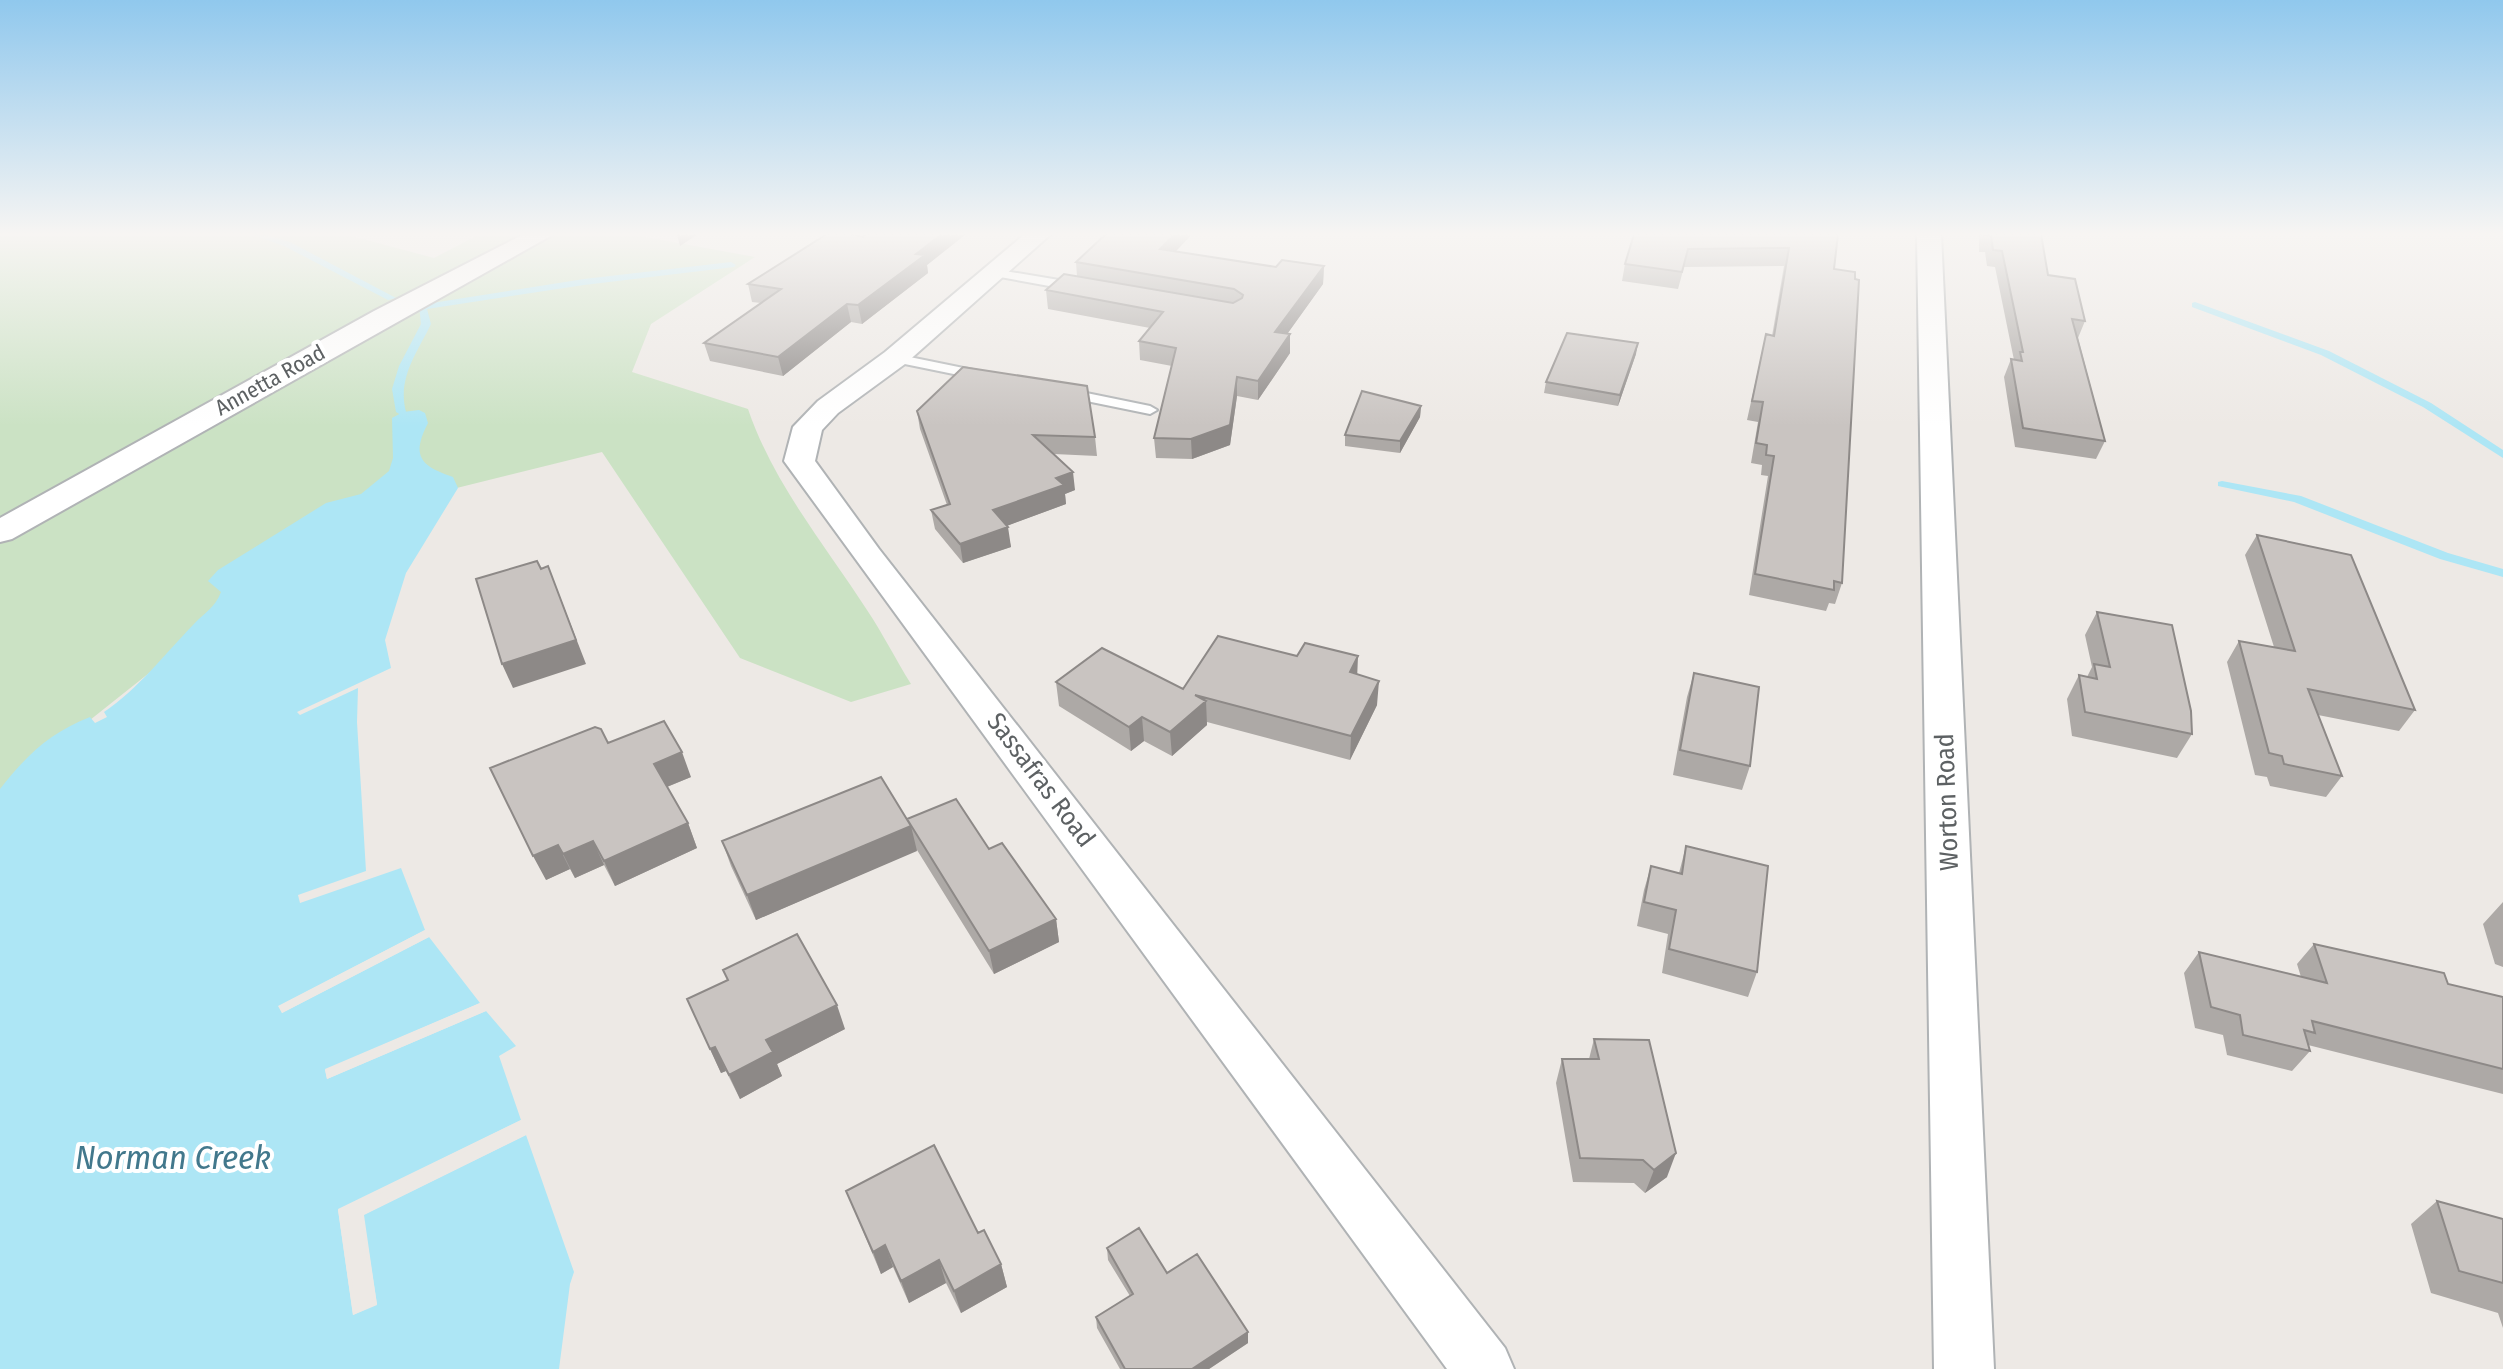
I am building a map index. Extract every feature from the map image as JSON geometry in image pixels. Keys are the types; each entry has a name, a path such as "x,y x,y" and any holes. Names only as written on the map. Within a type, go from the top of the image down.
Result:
{"street":[{"name":"Annetta Road","path":"0,532 421,298"},
{"name":"Sassafras Road","path":"964,298 895,358 828,407 808,427 799,461 867,556 1034,771 1484,1369"},
{"name":"Worton Road","path":"1931,298 1964,1369"}],"lane":[{"path":"895,358 999,379"},
{"path":"1059,391 1150,410"}],"green space":[{"path":"0,298 692,298 651,324 632,372 748,409 786,488 873,619 911,684 851,702 740,658 602,452 348,515 46,755 0,822"}],"water":[{"name":"Norman Creek","path":"419,410 425,413 428,423 420,444 422,458 433,469 453,477 458,488 406,573 385,640 391,668 297,712 300,715 358,688 357,722 366,871 298,895 300,903 401,868 425,930 279,1006 282,1013 429,937 480,1003 325,1069 327,1079 486,1011 516,1046 499,1056 521,1120 338,1210 353,1315 377,1304 363,1215 526,1135 574,1272 559,1369 0,1369 0,789 19,766 50,738 90,717 95,723 107,717 104,712 140,682 216,602 221,592 208,581 218,570 326,503 361,494 389,471 393,458 392,418 403,412"}],"pier":[{"path":"425,930 429,937 282,1013 278,1006"},
{"path":"480,1003 482,1006 329,1073 483,1008 486,1011 327,1079 325,1070"},
{"path":"521,1120 522,1123 342,1212 356,1309 373,1302 360,1212 525,1131 526,1135 364,1215 377,1305 353,1315 338,1209"}],"building":[{"path":"768,298 868,298 858,305 847,304 778,357 704,343"},
{"path":"1088,298 1203,298 1233,303 1242,298 1300,298 1275,332 1290,334 1258,381 1237,377 1230,425 1191,439 1154,438 1176,348 1139,341 1163,312"},
{"path":"1780,298 1858,298 1842,583 1834,581 1834,590 1755,574 1774,456 1766,455 1767,445 1756,443 1763,402 1752,401 1766,334 1774,336"},
{"path":"2012,298 2079,298 2085,321 2072,319 2105,441 2023,428 2011,359 2022,361 2020,352 2023,352"},
{"path":"1567,333 1638,343 1620,395 1546,382"},
{"path":"963,367 1087,386 1095,437 1033,435 1073,472 1056,478 1064,485 993,510 1008,527 960,544 931,510 950,504 917,411"},
{"path":"1362,391 1421,406 1400,441 1345,435"},
{"path":"2257,535 2351,555 2415,710 2308,689 2342,776 2284,764 2282,756 2269,753 2239,641 2295,651"},
{"path":"537,561 541,569 548,566 576,640 502,664 476,579"},
{"path":"2097,612 2172,625 2191,711 2192,734 2085,712 2079,675 2097,679 2094,664 2110,667"},
{"path":"1218,636 1297,656 1305,643 1358,656 1350,672 1379,681 1351,736 1195,695 1206,701 1170,732 1142,717 1129,727 1056,682 1102,648 1183,689"},
{"path":"1694,673 1759,687 1750,766 1680,750"},
{"path":"664,721 682,752 654,764 688,823 604,861 593,841 563,854 558,845 533,856 490,768 595,727 601,729 608,743"},
{"path":"881,777 911,826 747,895 722,841"},
{"path":"956,799 989,849 1002,843 1056,919 989,951 907,819"},
{"path":"1686,846 1768,866 1757,972 1669,949 1676,910 1644,902 1651,866 1682,874"},
{"path":"797,934 837,1005 766,1040 773,1052 729,1075 715,1047 710,1049 687,999 728,980 723,970"},
{"path":"2314,944 2444,973 2448,984 2503,997 2503,1069 2312,1021 2315,1033 2304,1030 2310,1051 2243,1035 2240,1015 2211,1007 2199,952 2327,983"},
{"path":"1594,1039 1649,1040 1676,1153 1654,1170 1643,1160 1580,1158 1562,1059 1599,1059"},
{"path":"934,1145 978,1233 984,1230 1001,1264 954,1291 939,1260 901,1281 885,1245 873,1252 846,1191"},
{"path":"2437,1201 2503,1219 2503,1283 2459,1271"},
{"path":"1139,1228 1167,1273 1197,1254 1248,1332 1192,1369 1125,1369 1096,1317 1133,1294 1107,1248"}],"waterway":[{"path":"401,412 397,389 404,366 426,324 422,307 481,298"},
{"path":"2195,305 2325,353 2427,405 2503,455"},
{"path":"2222,484 2297,499 2444,556 2503,573"}]}
